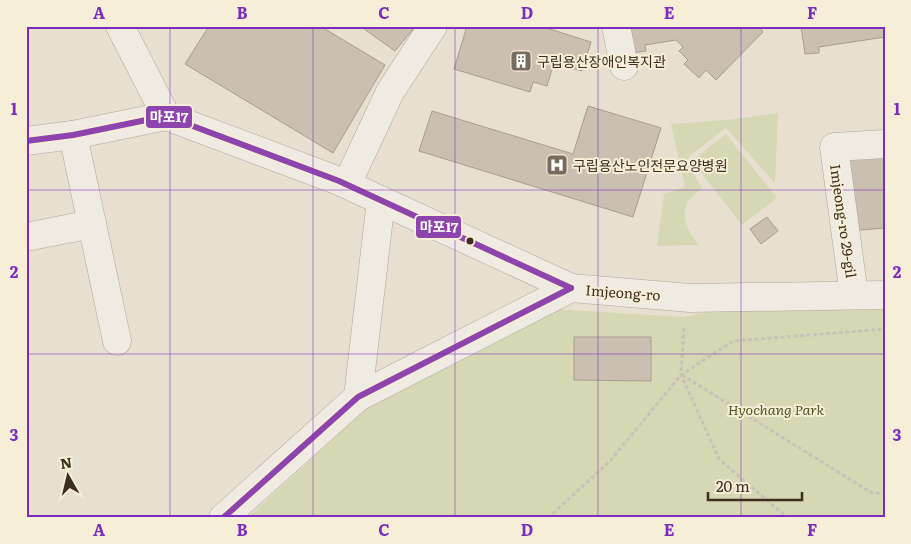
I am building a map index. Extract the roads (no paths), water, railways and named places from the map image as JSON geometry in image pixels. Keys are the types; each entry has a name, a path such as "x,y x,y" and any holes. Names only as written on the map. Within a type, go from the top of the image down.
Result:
{"street":[{"path":"120,26 166,116"},
{"path":"347,184 390,92 433,26"},
{"path":"616,26 624,66"},
{"path":"26,141 73,135 166,116 347,184 570,288"},
{"path":"73,135 117,340"},
{"name":"Imjeong-ro 29-gil","path":"854,294 834,147 885,144"},
{"path":"358,398 381,200"},
{"path":"26,237 92,224"},
{"name":"Imjeong-ro","path":"223,518 358,398 570,288 690,298 885,295"}],"place":[{"name":"구립용산장애인복지관","path":"521,61"},
{"name":"구립용산노인전문요양병원","path":"557,165"}],"park label":[{"name":"Hyochang Park","path":"776,409"}]}
